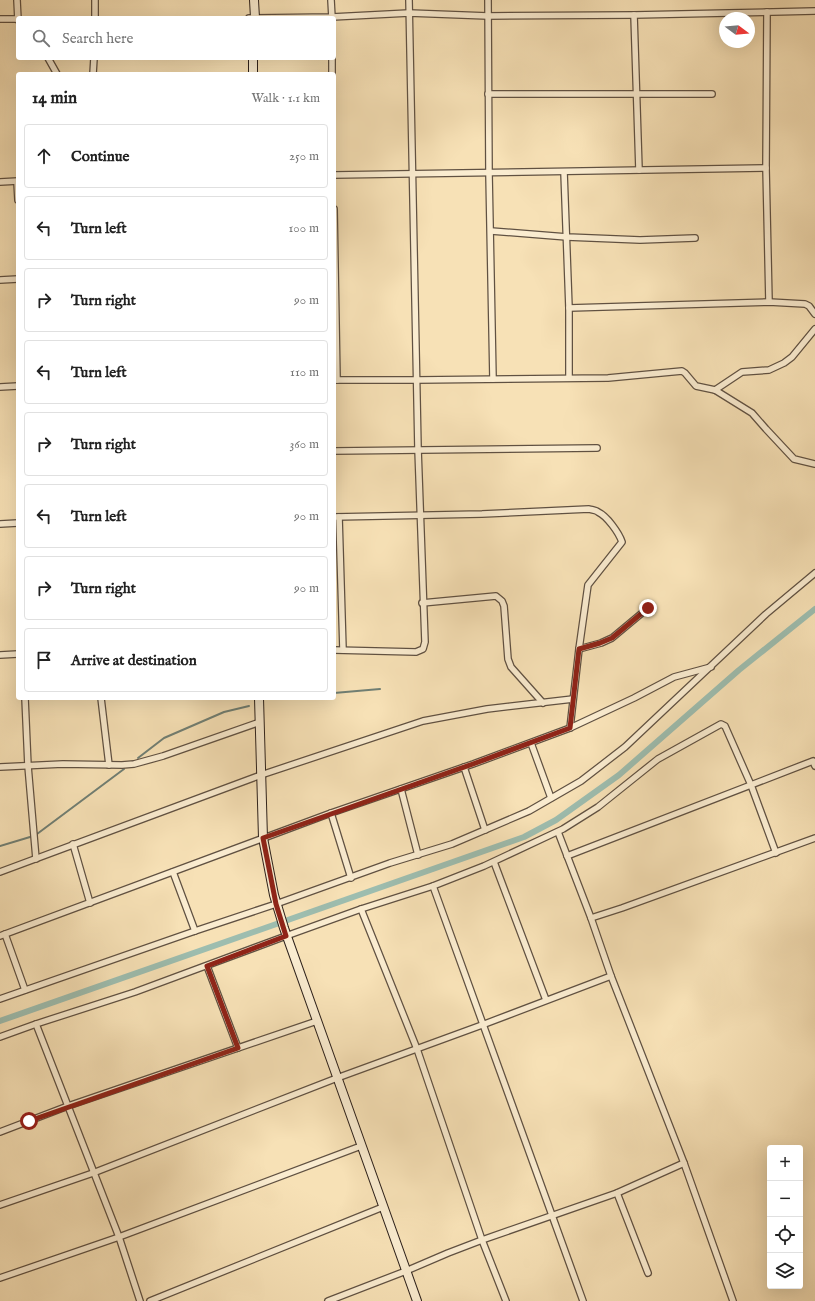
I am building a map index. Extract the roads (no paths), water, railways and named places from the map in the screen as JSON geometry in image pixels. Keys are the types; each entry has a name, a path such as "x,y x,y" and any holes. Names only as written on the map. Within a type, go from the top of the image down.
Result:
{"street":[{"path":"17,0 18,16"},
{"path":"95,0 95,16"},
{"path":"254,0 255,16"},
{"path":"332,0 332,16"},
{"path":"336,650 416,652 422,649 425,642 422,603 418,449 409,0"},
{"path":"488,0 489,174 493,379"},
{"path":"336,18 409,13 488,16 634,15 815,11"},
{"path":"767,12 766,168 768,302"},
{"path":"634,15 639,170"},
{"path":"0,19 16,19"},
{"path":"49,60 56,72"},
{"path":"93,72 94,60"},
{"path":"253,60 253,72"},
{"path":"332,60 332,72"},
{"path":"488,94 712,94"},
{"path":"336,176 766,168"},
{"path":"564,172 569,308 569,378"},
{"path":"0,182 16,182"},
{"path":"491,231 567,237 640,240 695,238"},
{"path":"0,280 16,279"},
{"path":"569,308 768,302 805,304 810,306 815,314"},
{"path":"715,390 742,372 768,370 784,363 792,357 815,329"},
{"path":"336,380 608,378 682,371 696,386 715,390 752,413 794,459 815,464"},
{"path":"0,387 16,386"},
{"path":"336,451 597,448"},
{"path":"343,650 336,517 420,516 589,509 598,511 604,516 619,535 622,542 588,585 570,728"},
{"path":"0,524 16,523"},
{"path":"0,999 195,931 277,908 351,878 452,844 529,811 581,781 625,747 766,614 815,573"},
{"path":"422,603 496,596 502,601 504,606 508,659 511,667 543,703"},
{"path":"579,649 612,638 648,608"},
{"path":"0,655 16,654"},
{"path":"25,990 2,935 331,813 531,743 570,728 634,698 674,677 711,667"},
{"path":"0,872 261,775 423,721 487,709 573,699"},
{"path":"25,700 28,766 36,858"},
{"path":"102,700 109,765"},
{"path":"259,700 263,838 277,908 417,1301"},
{"path":"0,767 134,764 163,756 260,722"},
{"path":"0,1037 135,992 207,966 285,932 433,886 494,862 558,832 598,807 658,759 721,724 725,726 751,785 776,853"},
{"path":"531,743 551,798"},
{"path":"567,856 751,785 814,763"},
{"path":"464,767 485,830"},
{"path":"401,789 418,855"},
{"path":"331,813 351,878"},
{"path":"558,832 611,976 684,1163 733,1301"},
{"path":"590,918 622,908 815,838"},
{"path":"73,844 90,903"},
{"path":"494,862 546,1000"},
{"path":"172,872 195,931"},
{"path":"433,886 583,1301"},
{"path":"361,909 417,1049 482,1240 506,1301"},
{"path":"207,966 238,1048"},
{"path":"0,1206 93,1173 337,1078 611,976"},
{"path":"0,1123 1,1131 68,1106 317,1021"},
{"path":"36,1024 119,1237 140,1301"},
{"path":"0,1278 119,1237 361,1146"},
{"path":"328,1301 406,1272 448,1253 482,1240 617,1193 684,1163"},
{"path":"617,1193 648,1273"},
{"path":"150,1301 383,1208"}],"waterway":[{"path":"0,1021 524,837 556,820 619,775 739,670 815,609"},
{"path":"336,693 380,689"},
{"path":"138,758 164,738 224,712 249,706"},
{"path":"37,834 124,769"},
{"path":"0,846 30,837"}]}
